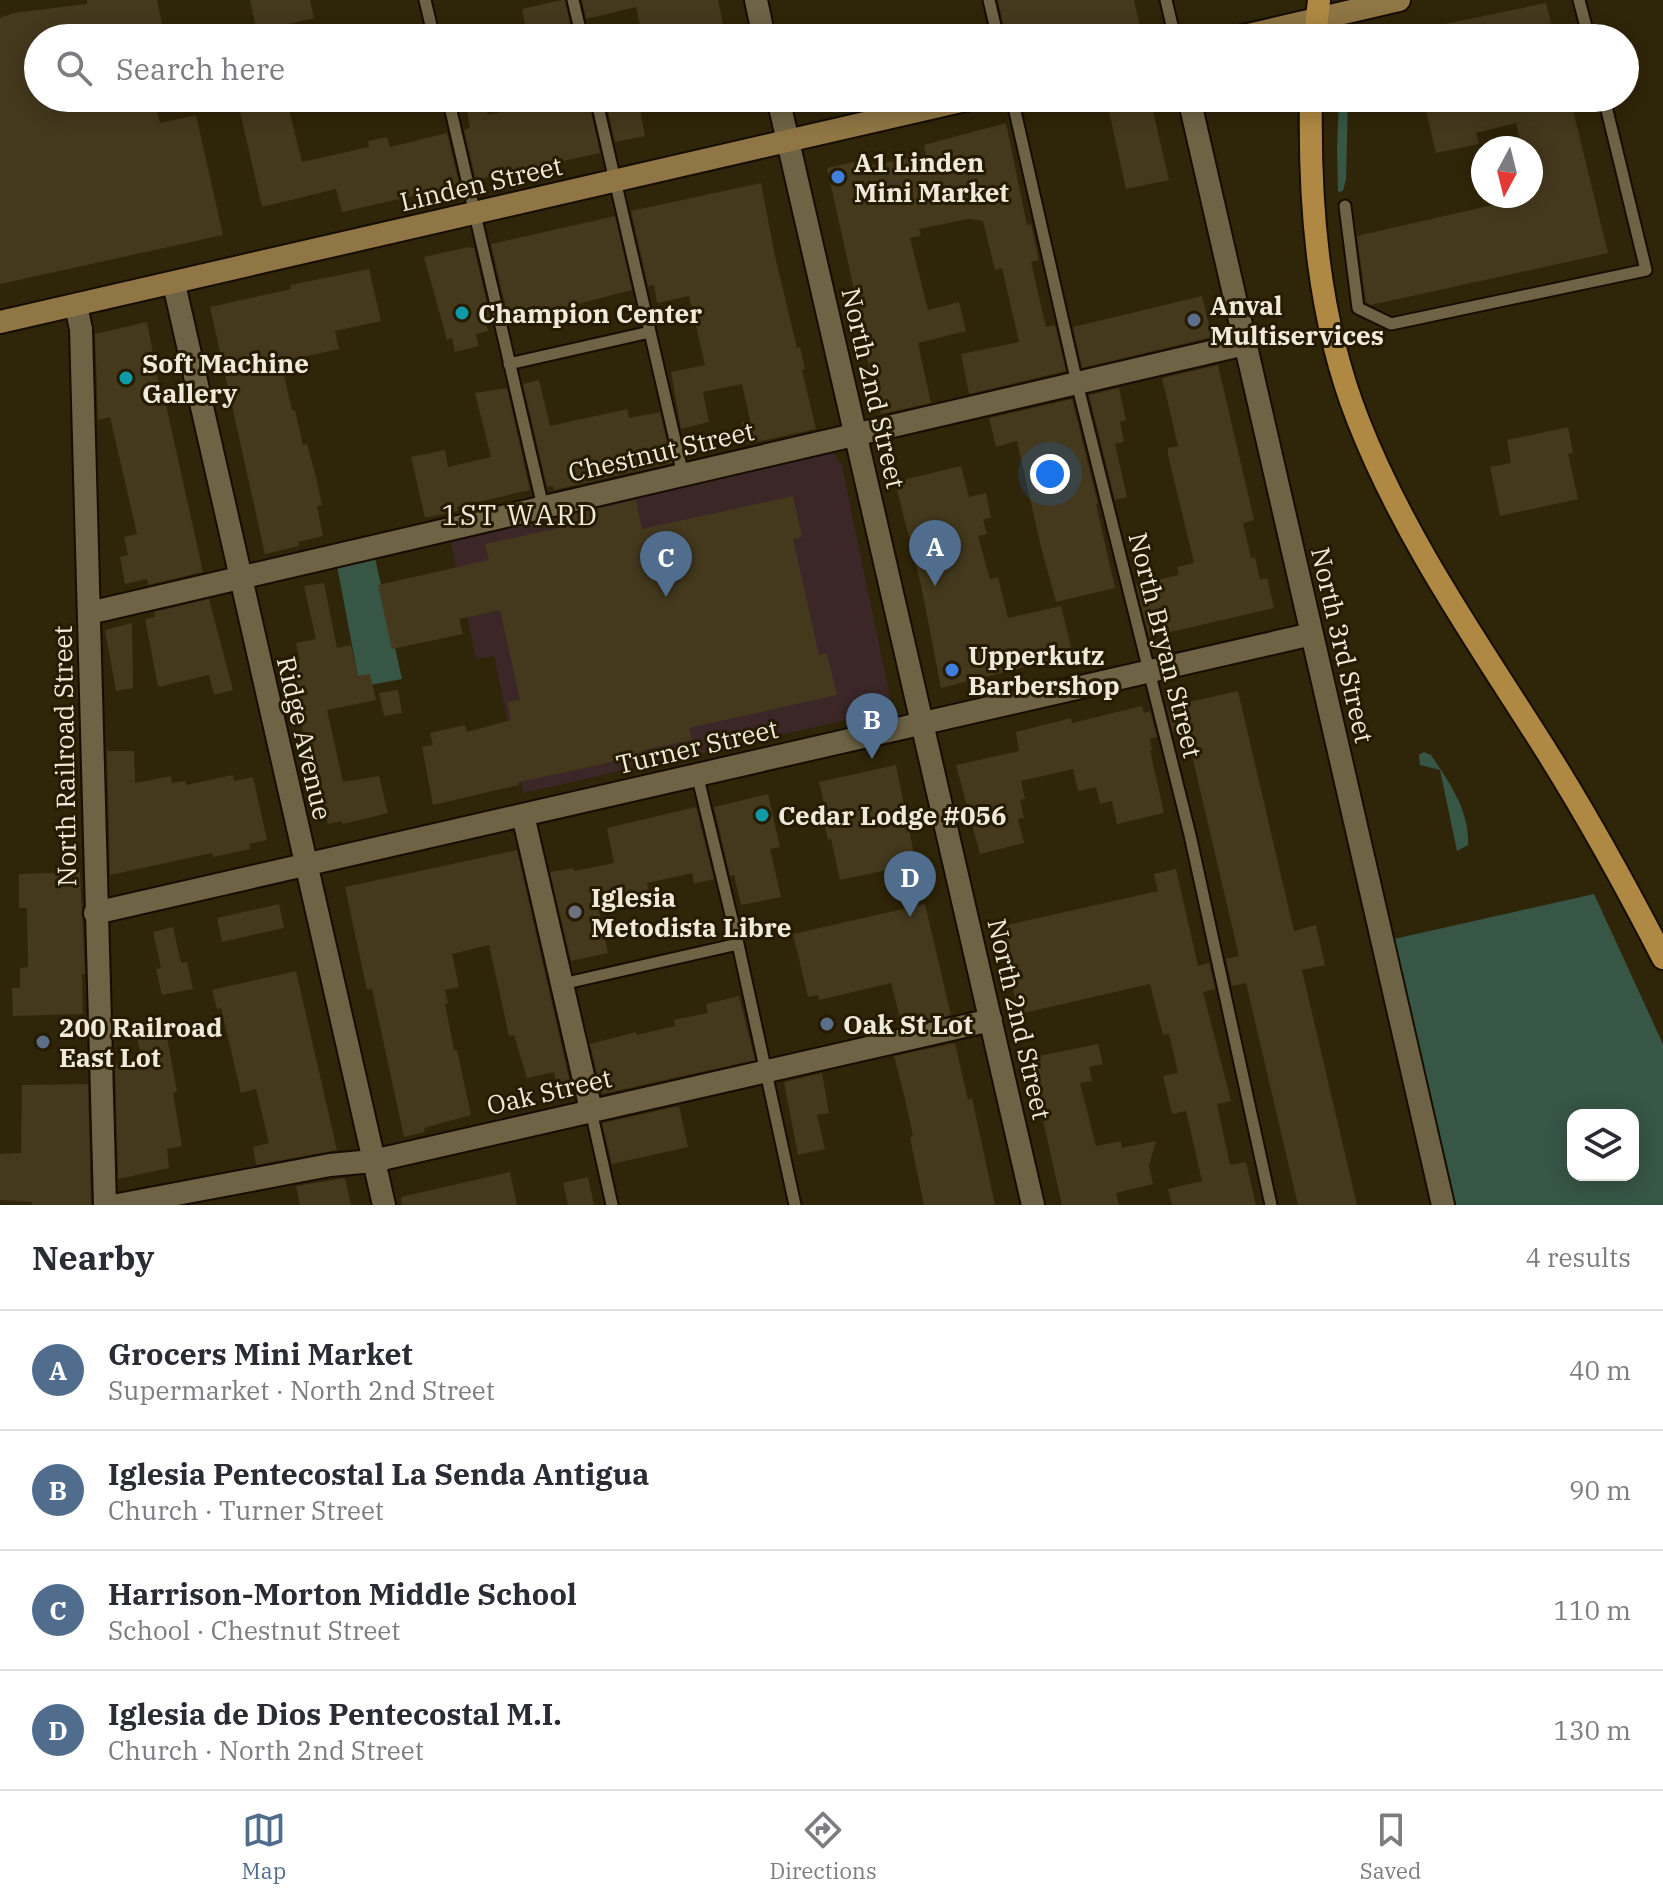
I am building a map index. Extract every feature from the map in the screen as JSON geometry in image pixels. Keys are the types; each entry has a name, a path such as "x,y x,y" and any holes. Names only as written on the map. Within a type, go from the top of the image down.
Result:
{"main road":[{"path":"1295,24 1399,0"},
{"name":"Linden Street","path":"0,322 913,112"},
{"path":"1311,112 1313,213 1321,278 1330,326 1357,418 1387,489 1425,559 1619,872 1663,958"}],"street":[{"path":"756,0 761,24"},
{"name":"North 2nd Street","path":"781,112 1033,1205"},
{"name":"North 3rd Street","path":"1192,112 1443,1205"},
{"name":"Ridge Avenue","path":"174,284 384,1205"},
{"name":"North Railroad Street","path":"76,306 81,329 105,1205"},
{"name":"Chestnut Street","path":"89,613 1245,344"},
{"name":"Turner Street","path":"95,913 1312,634"},
{"path":"523,815 591,1110"},
{"name":"Oak Street","path":"118,1205 330,1165 373,1161 991,1020"}],"lane":[{"path":"425,0 431,24"},
{"path":"573,0 579,24"},
{"path":"989,0 995,24"},
{"path":"1166,0 1172,24"},
{"path":"1579,0 1585,24"},
{"path":"451,112 543,507"},
{"path":"599,112 683,475"},
{"name":"North Bryan Street","path":"1015,112 1077,383 1190,835 1271,1205"},
{"path":"1345,206 1358,308 1391,324 1646,270 1607,112"},
{"path":"509,364 650,332"},
{"path":"697,774 795,1205"},
{"path":"562,984 738,944"},
{"path":"591,1110 612,1205"}],"shaded area":[{"path":"822,452 834,453 842,466 892,707 873,714 523,793 494,656 476,659 450,538"}],"green space":[{"path":"1338,112 1348,112 1346,179 1343,191 1338,192"},
{"path":"375,558 402,679 360,687 337,566"},
{"path":"1424,752 1431,755 1451,786 1466,820 1468,845 1457,851 1440,770 1420,765 1419,755"},
{"path":"1594,894 1663,1044 1663,1205 1456,1205 1394,939"}],"building":[{"path":"87,0 157,0 162,24 24,24 24,112 157,112 160,123 196,115 223,235 0,284 0,18 13,13 87,4"},
{"path":"250,0 310,0 314,18 288,24 255,24"},
{"path":"565,0 570,24 525,24 522,9"},
{"path":"582,0 718,0 723,24 640,24 636,7 586,19"},
{"path":"998,0 1134,0 1139,24 1003,24"},
{"path":"1546,3 1551,24 1445,24"},
{"path":"240,112 290,112 302,162 369,147 368,141 387,137 390,147 447,133 459,184 453,187 342,212 336,189 262,207"},
{"path":"467,112 487,112 488,115 501,112 591,112 600,153 476,180 464,130 470,128"},
{"path":"608,112 641,112 645,136 615,142"},
{"path":"1109,112 1153,112 1169,180 1126,189"},
{"path":"1426,112 1573,112 1608,253 1371,305 1366,302 1357,236 1479,208 1543,208 1543,136 1519,136 1516,123 1476,133 1477,136 1471,136 1471,146 1436,153"},
{"path":"1006,123 1027,225 1031,224 1039,260 1031,262 1046,327 1055,325 1066,371 969,394 961,354 1019,342 1002,268 995,270 983,221 968,219 919,229 921,236 910,238 928,310 959,302 966,331 918,343 931,403 881,414 858,322 861,321 827,168 867,159 868,166 926,155 924,145"},
{"path":"761,183 816,429 747,444 742,422 750,420 742,384 703,392 709,422 681,429 671,372 705,365 689,296 657,303 654,285 648,286 631,211"},
{"path":"615,216 632,290 547,312 546,309 508,317 491,244"},
{"name":"Champion Center","path":"474,248 491,321 486,322 488,331 476,334 479,346 455,352 452,338 447,340 424,257"},
{"path":"369,269 381,321 335,331 339,349 281,362 292,410 295,410 303,445 307,444 315,473 322,505 317,506 323,536 298,542 299,546 265,554 210,307 291,289 290,285"},
{"path":"1202,296 1212,337 1082,368 1073,327"},
{"path":"147,322 163,406 166,405 203,572 148,585 147,579 125,584 120,557 128,555 124,537 137,534 110,417 98,420 95,334"},
{"path":"1218,365 1254,520 1243,523 1251,558 1255,557 1260,580 1267,578 1274,608 1149,637 1136,585 1179,575 1177,567 1194,563 1168,455 1168,448 1178,446 1162,378"},
{"path":"539,380 550,426 627,409 629,418 660,412 672,463 554,490 553,486 547,487 523,384"},
{"path":"507,388 530,490 425,518 411,457 445,450 448,467 491,457 475,393"},
{"path":"1119,388 1126,420 1120,422 1124,442 1115,444 1127,497 1115,500 1089,395"},
{"path":"1072,399 1115,588 1056,602 1017,441 996,447 989,418"},
{"path":"1568,427 1573,453 1568,454 1578,499 1500,516 1490,467 1511,463 1507,440"},
{"path":"961,466 969,497 986,493 991,518 983,519 987,534 978,536 990,579 998,577 1008,618 1061,606 1073,655 941,688 921,585 895,482"},
{"path":"793,496 802,537 793,539 819,655 827,653 837,695 689,728 692,740 644,750 645,755 519,782 519,785 433,805 422,747 433,745 430,733 465,725 467,732 511,720 507,702 520,700 500,610 459,619 463,634 392,649 378,585 489,560 485,544 564,527 561,517 636,500 642,529"},
{"path":"324,583 337,648 351,645 358,676 370,674 376,700 327,710 343,782 379,776 388,813 343,824 342,821 328,824 308,732 303,733 299,710 302,709 292,662 300,660 296,643 316,639 304,586"},
{"path":"209,599 233,690 214,695 209,675 158,687 145,619 155,617 154,612"},
{"path":"132,623 133,688 116,691 105,630"},
{"path":"398,690 402,713 384,716 379,693"},
{"path":"1238,691 1294,931 1316,925 1325,965 1302,970 1357,1205 1298,1205 1246,983 1232,986 1226,959 1239,956 1186,730 1173,733 1167,707"},
{"path":"1142,706 1144,713 1150,711 1157,737 1150,739 1150,750 1164,813 1117,824 1112,801 1100,804 1096,787 1078,791 1073,769 1021,781 1025,799 1020,800 1024,818 1018,819 1024,843 980,854 956,765 1019,751 1016,732 1071,718 1072,723"},
{"path":"107,751 134,751 135,783 171,776 172,783 185,781 186,785 233,775 234,781 253,777 267,840 249,844 250,849 213,857 212,853 110,875"},
{"path":"896,765 916,864 840,880 824,822 828,821 819,782"},
{"path":"768,794 780,847 770,849 781,897 741,905 734,875 730,876 714,807"},
{"path":"696,807 714,879 694,884 692,873 647,883 649,893 598,905 608,953 571,961 550,872 614,863 607,828"},
{"path":"517,850 573,1096 560,1099 554,1072 527,1078 514,1035 509,1036 489,945 452,954 459,987 445,990 454,1050 457,1050 471,1115 404,1137 372,989 367,990 345,887"},
{"path":"1176,869 1198,966 1209,963 1215,989 1203,992 1231,1101 1217,1104 1230,1165 1246,1162 1256,1205 1172,1205 1168,1189 1202,1181 1186,1111 1172,1114 1163,1076 1178,1073 1169,1034 1163,1035 1150,984 1019,1014 998,927 1158,891 1154,874"},
{"path":"80,872 85,974 82,974 83,1014 13,1016 12,988 20,988 20,968 28,967 27,908 19,908 19,874"},
{"path":"279,904 284,928 222,942 217,918"},
{"path":"925,904 951,1015 899,1027 902,1025 891,983 819,1000 818,995 808,997 793,934"},
{"path":"173,927 181,963 187,962 193,989 162,995 156,969 161,968 153,932"},
{"path":"296,971 337,1150 256,1165 253,1147 269,1143 256,1089 241,1093 221,1008 217,1009 212,990"},
{"path":"739,996 755,1060 602,1094 590,1044 675,1026 674,1020 708,1013 706,1004"},
{"path":"164,1021 177,1092 173,1093 182,1146 167,1149 169,1168 118,1179 115,1064 141,1058 135,1027"},
{"path":"955,1043 968,1100 972,1098 995,1205 924,1205 910,1137 913,1136 894,1056"},
{"path":"1098,1044 1103,1064 1089,1067 1092,1081 1080,1083 1096,1146 1121,1141 1122,1148 1156,1141 1149,1166 1153,1184 1116,1193 1119,1205 1062,1205 1029,1058"},
{"path":"822,1073 829,1113 817,1115 825,1149 798,1155 784,1082"},
{"path":"88,1084 91,1205 32,1205 32,1202 0,1200 0,1154 21,1153 22,1085"},
{"path":"679,1106 688,1147 612,1164 602,1123"},
{"path":"510,1172 517,1205 402,1205 401,1197"},
{"path":"588,1177 594,1205 568,1205 563,1183"},
{"path":"345,1178 351,1205 300,1205 296,1186"}],"place":[{"name":"A1 Linden Mini Market","path":"838,177"},
{"name":"Champion Center","path":"462,313"},
{"name":"Anval Multiservices","path":"1194,320"},
{"name":"Soft Machine Gallery","path":"126,378"},
{"name":"Grocers Mini Market","path":"935,586"},
{"name":"Harrison-Morton Middle School","path":"666,597"},
{"name":"Upperkutz Barbershop","path":"952,670"},
{"name":"Iglesia Pentecostal La Senda Antigua","path":"872,759"},
{"name":"Cedar Lodge #056","path":"762,815"},
{"name":"Iglesia Metodista Libre","path":"575,912"},
{"name":"Iglesia de Dios Pentecostal M.I.","path":"910,917"},
{"name":"Oak St Lot","path":"827,1024"},
{"name":"200 Railroad East Lot","path":"43,1042"}],"district":[{"name":"1ST WARD","path":"520,514"}]}
